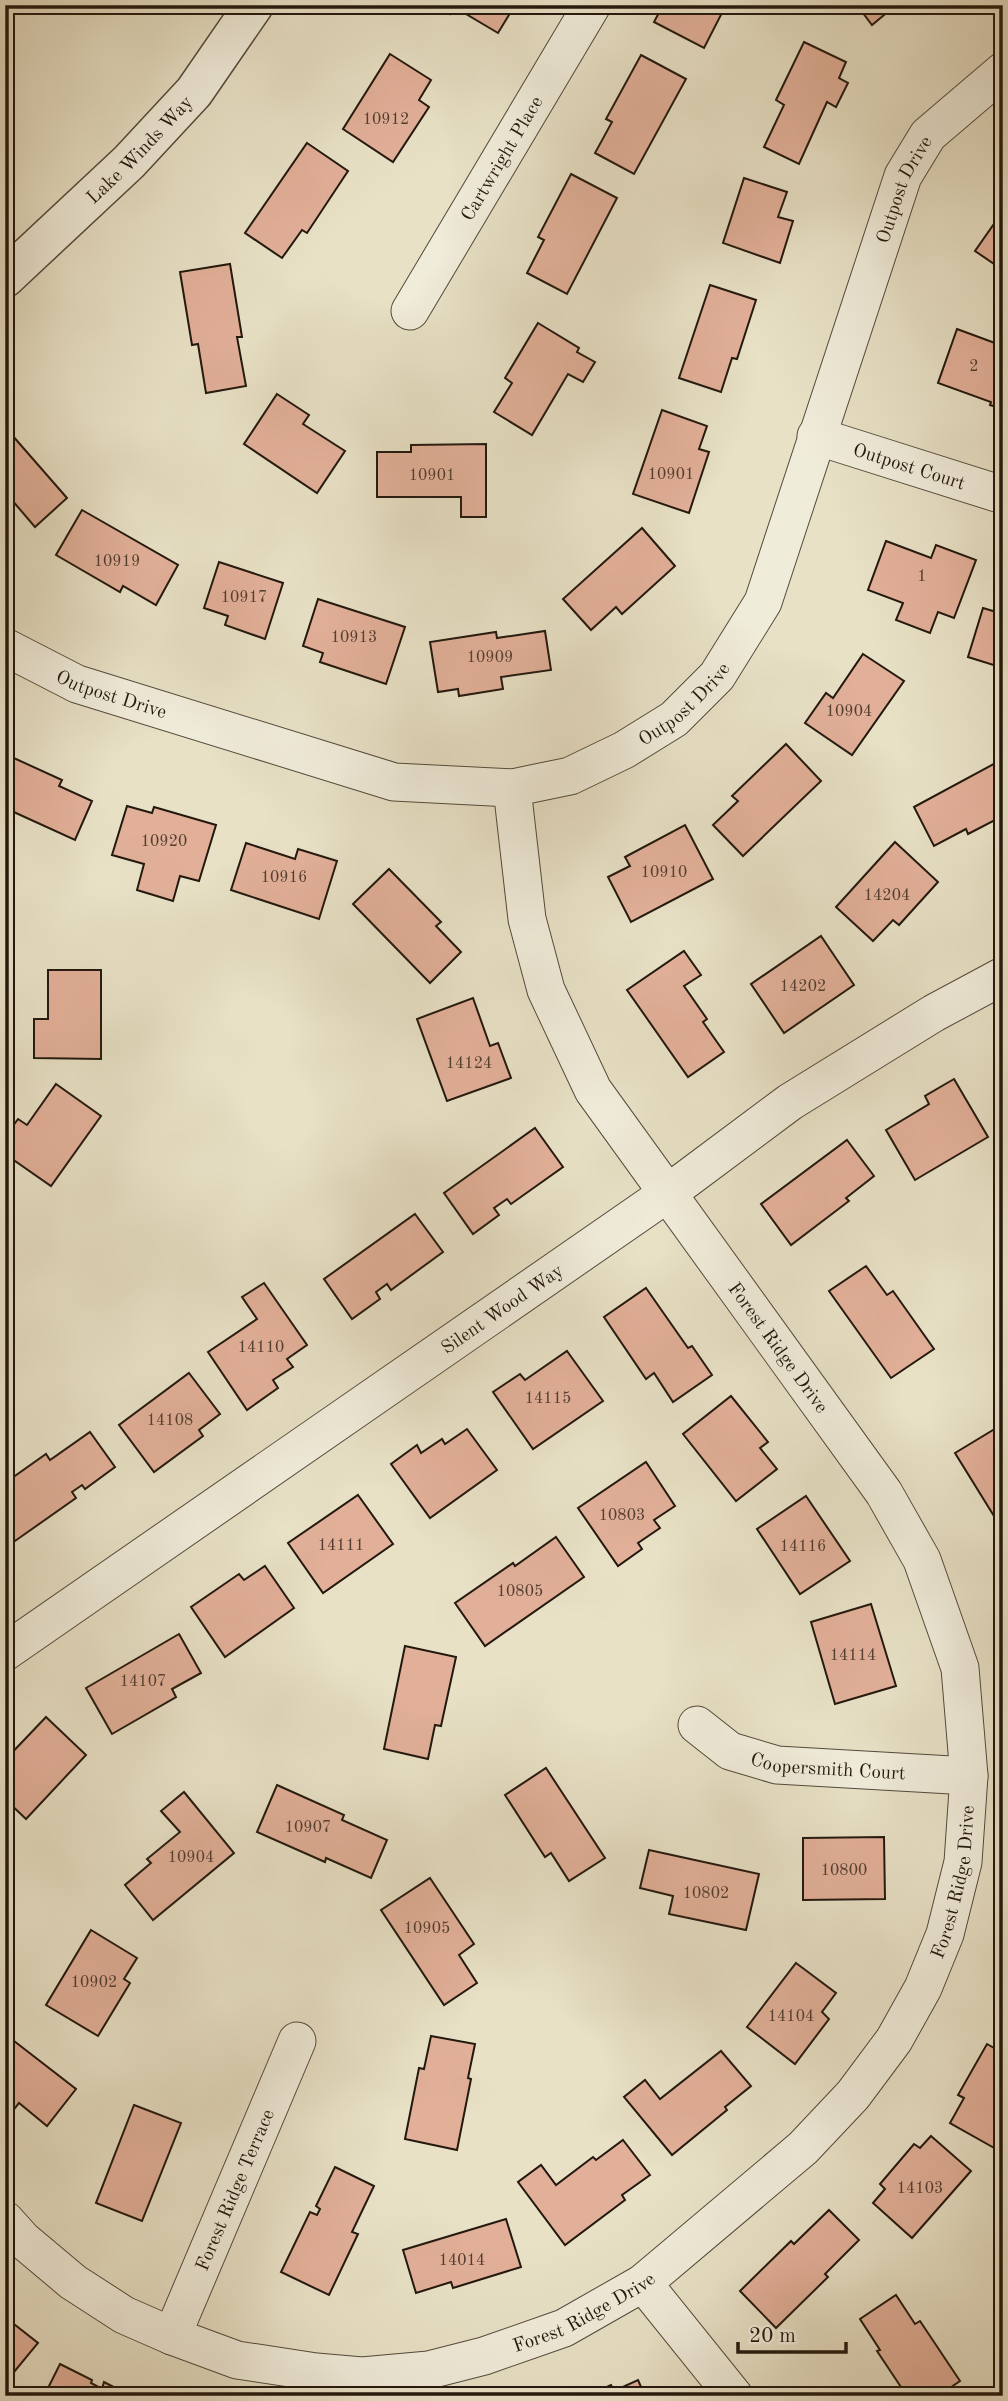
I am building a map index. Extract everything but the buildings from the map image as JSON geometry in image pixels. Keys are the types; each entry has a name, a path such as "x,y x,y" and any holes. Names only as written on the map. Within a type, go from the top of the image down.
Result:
{"street":[{"name":"Lake Winds Way","path":"5,278 129,162 194,92 254,5"},
{"name":"Cartwright Place","path":"410,312 592,5"},
{"name":"Outpost Drive","path":"5,647 77,684 394,782 512,788 570,776 624,750 674,719 717,676 763,602 903,176 929,135 1003,71"},
{"name":"Outpost Court","path":"816,436 1003,495"},
{"name":"Forest Ridge Drive","path":"5,2220 23,2240 73,2282 124,2315 237,2360 362,2376 429,2370 484,2356 564,2328 643,2283 803,2148 853,2095 894,2040 923,1988 945,1934 963,1862 969,1776 960,1668 922,1560 884,1493 593,1090 546,990 527,919 512,788"},
{"name":"Silent Wood Way","path":"5,1652 668,1193 790,1102 934,1013 1003,976"},
{"name":"Coopersmith Court","path":"697,1725 730,1751 777,1765 969,1776"},
{"name":"Forest Ridge Terrace","path":"172,2336 297,2041"},
{"path":"643,2283 733,2396"}]}
